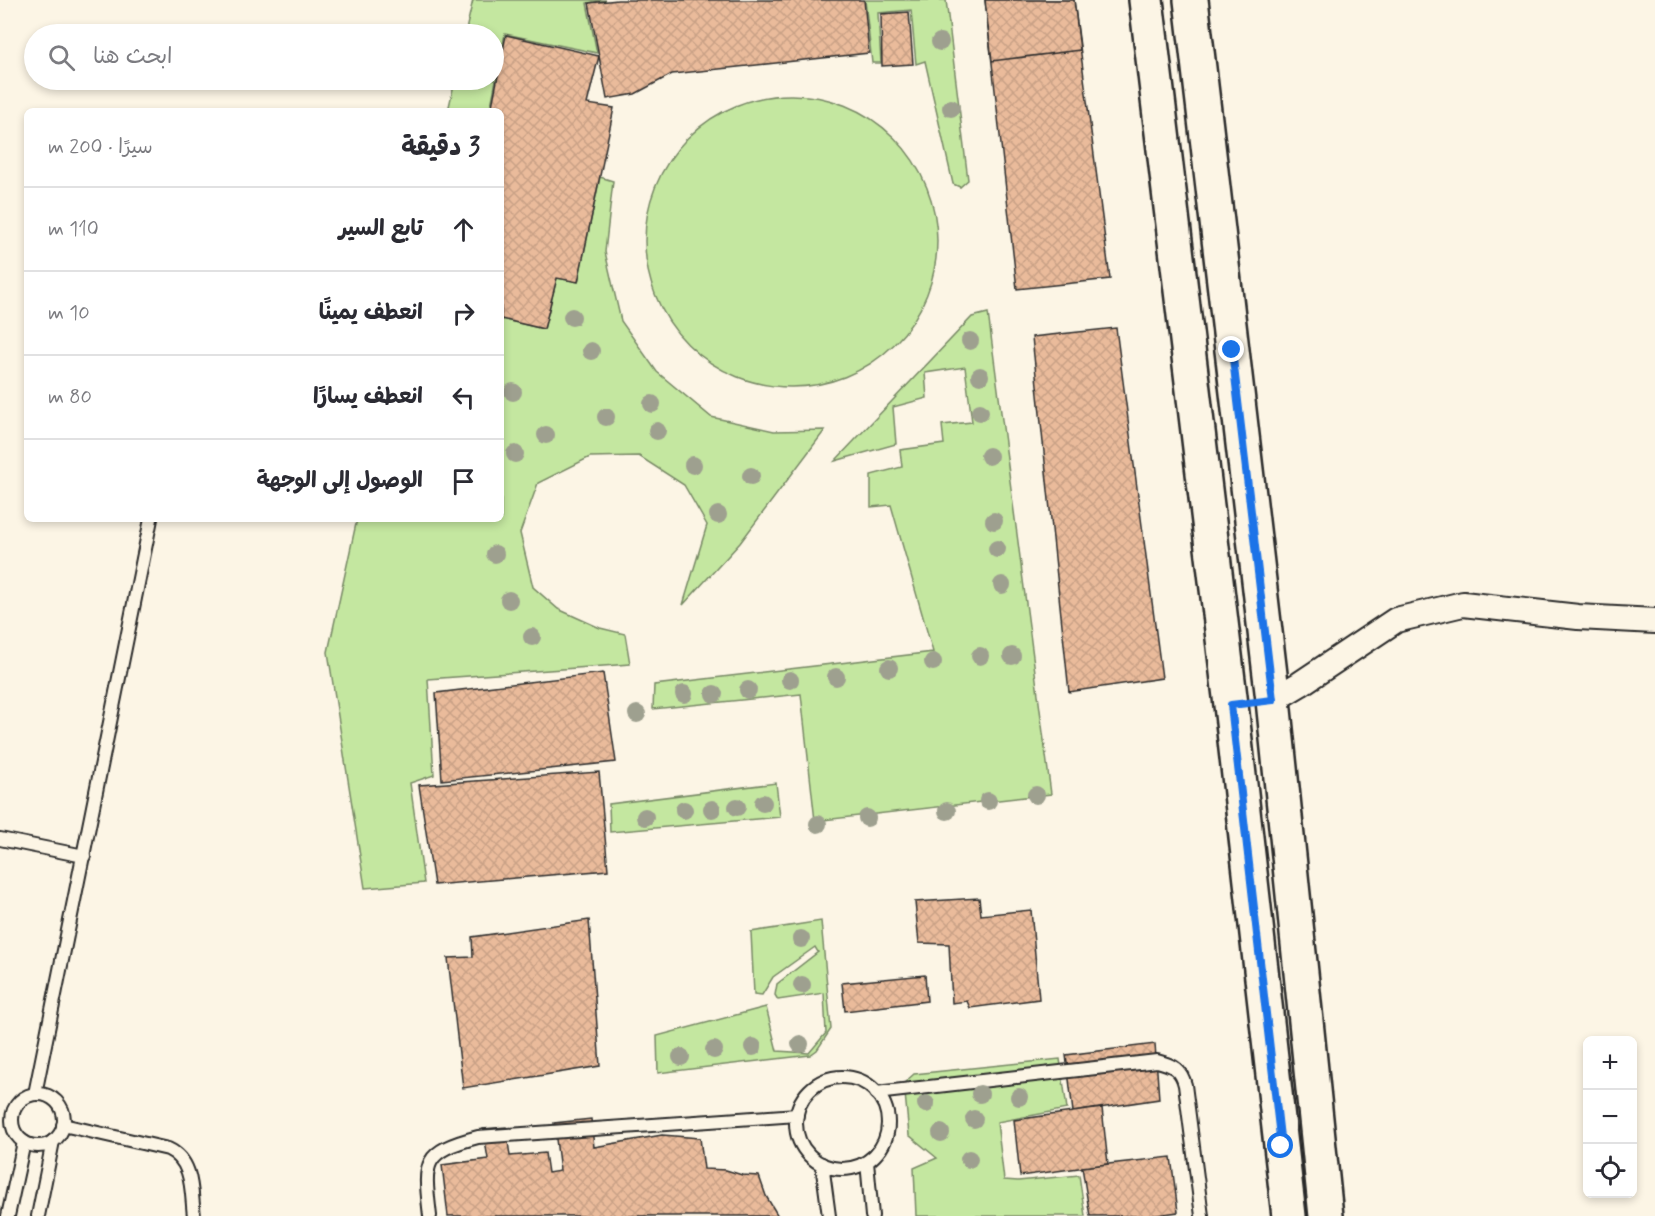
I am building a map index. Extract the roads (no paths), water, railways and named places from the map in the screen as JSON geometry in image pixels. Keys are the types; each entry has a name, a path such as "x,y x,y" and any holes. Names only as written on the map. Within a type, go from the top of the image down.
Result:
{"street":[{"path":"1146,0 1231,705 1289,1216"},
{"path":"1191,0 1273,700 1326,1216"},
{"path":"1231,705 1273,700 1396,620 1462,604 1578,617 1655,621"}],"lane":[{"path":"35,1094 150,522"},
{"path":"0,839 84,856"},
{"path":"876,1093 1157,1061 1172,1065 1182,1073 1185,1085 1202,1216"},
{"path":"843,1077 867,1084 876,1093 885,1107 888,1122 886,1137 879,1151 867,1162 853,1168 837,1169 822,1164 809,1155 800,1142 796,1129 801,1102 809,1091 819,1083 843,1077"},
{"path":"38,1216 53,1142 63,1125 63,1115 53,1099 45,1095 35,1094 19,1102 12,1119 17,1136 33,1146 44,1146 53,1142"},
{"path":"430,1216 425,1176 435,1154 454,1143 478,1137 797,1115"},
{"path":"63,1125 176,1152 186,1164 189,1172 194,1216"},
{"path":"8,1216 24,1142"},
{"path":"867,1162 872,1216"},
{"path":"822,1164 829,1216"}]}
